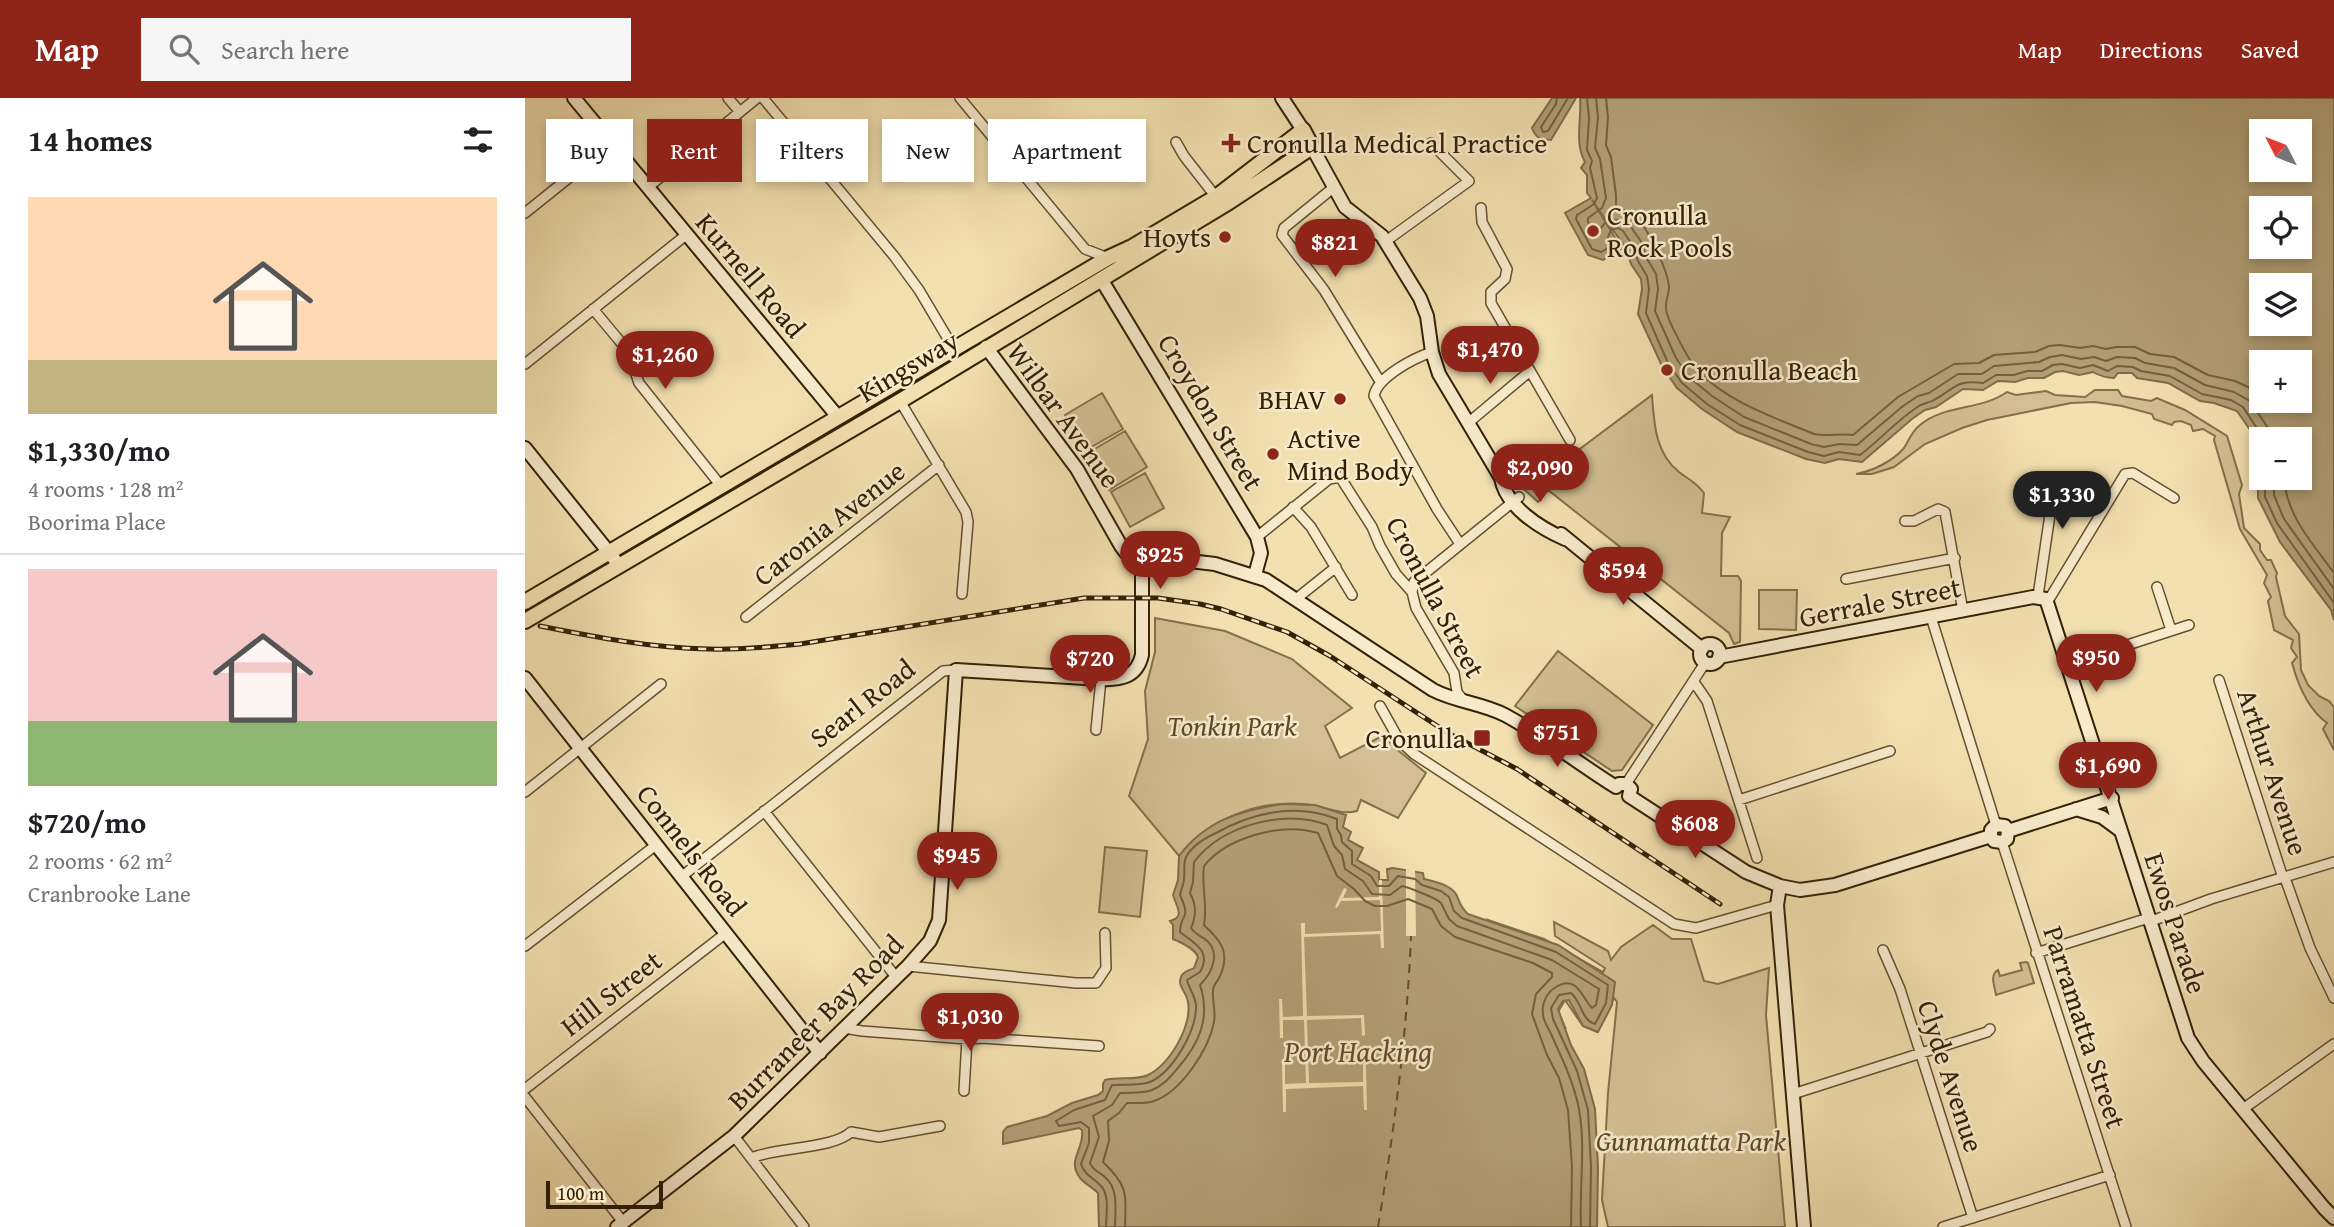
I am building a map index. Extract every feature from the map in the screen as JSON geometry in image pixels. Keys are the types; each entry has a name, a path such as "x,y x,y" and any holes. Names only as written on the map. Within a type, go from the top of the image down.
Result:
{"main road":[{"name":"Kingsway","path":"525,621 900,401 1062,286 1216,197 1303,130"},
{"path":"1303,130 1312,146"},
{"name":"Kingsway","path":"525,602 954,349 981,341 1101,279 1229,202 1312,146"},
{"path":"1272,153 1285,150 1289,155 1287,161"},
{"path":"1062,286 1089,279 1101,279 1108,268 1132,247"},
{"path":"891,387 900,401"}],"street":[{"name":"Kurnell Road","path":"574,98 591,119"},
{"path":"728,98 740,112"},
{"path":"647,188 757,98"},
{"path":"763,98 901,265 954,349"},
{"path":"960,98 1085,249 1108,258"},
{"path":"1282,98 1303,130"},
{"path":"1176,142 1216,197"},
{"path":"1386,241 1469,181 1431,143"},
{"path":"1312,146 1333,188 1349,211 1375,229 1386,241 1424,307 1439,374 1501,478 1503,488 1544,528 1565,539 1702,649"},
{"name":"Kurnell Road","path":"633,171 838,417"},
{"path":"525,213 564,182"},
{"path":"1333,188 1284,228 1282,235 1324,290 1381,383"},
{"path":"1481,208 1482,222 1507,269 1505,279 1491,292 1491,303 1570,440"},
{"path":"525,364 686,235"},
{"path":"1085,249 1088,270"},
{"name":"Croydon Street","path":"1101,279 1257,537"},
{"path":"593,309 628,351 639,383 721,486"},
{"name":"Wilbar Avenue","path":"981,341 1077,469 1131,559 1131,569 1135,573 1147,566"},
{"path":"1432,352 1408,362 1381,383 1374,394 1375,402 1460,544"},
{"path":"1468,423 1530,371"},
{"path":"900,401 966,512 968,522 962,594"},
{"path":"525,448 619,566"},
{"name":"Caronia Avenue","path":"746,617 939,465"},
{"path":"2043,599 2125,474 2133,473 2174,498"},
{"name":"Cronulla Street","path":"1293,507 1329,479 1337,476 1346,485 1372,527 1383,552 1412,592 1416,608 1454,673 1457,692 1463,700 1507,716 1624,789 1746,872 1780,886 1800,890 1835,885 2112,799"},
{"path":"2043,492 2053,494 2043,599"},
{"path":"1412,592 1414,582 1515,499"},
{"path":"1260,577 1261,553 1257,537 1293,507 1311,527 1352,596"},
{"path":"1905,521 1914,521 1935,510 1943,510 1955,558 1963,611"},
{"path":"1131,559 1139,554 1147,566 1167,558 1215,564 1260,577 1296,598 1433,690 1447,697 1463,700"},
{"path":"1846,579 1955,558"},
{"name":"Searl Road","path":"681,877 943,671 1101,679 1123,678 1132,673 1140,661 1147,566"},
{"path":"1296,598 1336,567"},
{"path":"2157,587 2171,630"},
{"name":"Gerrale Street","path":"1720,657 1963,611 2043,599"},
{"name":"Ewos Parade","path":"2043,599 2069,664 2188,1038 2197,1053 2334,1218"},
{"name":"Parramatta Street","path":"1931,617 2036,953 2126,1227"},
{"path":"2069,664 2189,625"},
{"path":"1709,645 1715,646 1720,657 1714,663 1705,663 1700,656 1702,649 1709,645"},
{"path":"1624,789 1705,663"},
{"name":"Burraneer Bay Road","path":"620,1225 734,1136 908,966 930,941 939,920 955,670"},
{"name":"Connels Road","path":"525,678 820,1053"},
{"path":"1096,730 1101,679"},
{"name":"Arthur Avenue","path":"2219,680 2284,878 2310,948 2334,998"},
{"path":"1694,682 1707,701 1757,858"},
{"path":"525,792 661,684"},
{"path":"1380,706 1399,740 1414,754 1674,924 1696,928 1777,905"},
{"path":"1739,800 1890,751"},
{"path":"2076,809 2102,817 2121,831"},
{"path":"764,811 896,977"},
{"path":"525,946 656,845"},
{"path":"2036,953 2334,862"},
{"path":"1780,886 1777,905 1804,1227"},
{"name":"Hill Street","path":"525,1089 726,933"},
{"path":"908,966 1096,983 1106,968 1105,933"},
{"name":"Clyde Avenue","path":"1883,950 1899,989 1973,1218"},
{"path":"844,1028 967,1039 1008,1039 1099,1046"},
{"path":"1793,1094 1990,1029"},
{"path":"964,1091 967,1039"},
{"path":"2243,1109 2334,1044"},
{"path":"527,1102 620,1225"},
{"path":"751,1157 765,1152 829,1142 843,1138 851,1132 879,1137 940,1126"},
{"path":"734,1136 804,1227"},
{"path":"1943,1227 2110,1175"}],"green space":[{"path":"2095,390 2118,390 2122,396 2151,401 2157,398 2185,410 2227,436 2242,485 2239,494 2244,528 2260,544 2260,550 2267,560 2271,560 2277,573 2285,616 2299,634 2301,670 2308,685 2334,707 2334,750 2323,729 2327,723 2310,704 2297,680 2292,663 2297,657 2291,648 2293,640 2274,630 2268,601 2271,597 2264,583 2267,575 2240,529 2215,436 2203,429 2193,431 2191,425 2181,421 2172,425 2154,419 2152,414 2122,406 2095,402 2071,403 1987,420 1962,428 1925,444 1894,467 1872,474 1856,474 1876,468 1894,457 1904,448 1917,427 1940,414 1986,402 2007,392 2016,395 2046,391 2055,395 2085,397"},
{"path":"1102,393 1123,429 1086,450 1065,415"},
{"path":"1652,395 1657,437 1665,456 1704,493 1702,513 1730,517 1722,533 1721,576 1738,576 1741,581 1740,642 1734,644 1729,633 1548,490 1538,502 1525,490"},
{"path":"1125,431 1147,467 1109,490 1088,453"},
{"path":"1145,473 1164,508 1130,527 1111,492"},
{"path":"1759,590 1797,590 1796,630 1759,629"},
{"name":"Tonkin Park","path":"1155,618 1225,631 1292,659 1352,708 1325,726 1340,758 1384,735 1394,747 1426,773 1398,818 1361,800 1357,811 1350,812 1304,804 1269,805 1219,822 1191,843 1179,856 1129,796 1148,739 1145,691 1155,652"},
{"path":"1558,651 1653,725 1622,770 1612,771 1515,706"},
{"path":"1105,847 1147,851 1140,917 1099,912"},
{"name":"Gunnamatta Park","path":"1488,920 1544,939 1603,972 1605,968 1555,936 1554,922 1608,951 1611,960 1621,947 1653,925 1672,939 1691,939 1704,981 1718,984 1769,968 1766,1015 1785,1227 1608,1227 1602,1200 1608,1093 1617,1002 1614,998 1597,1032 1583,1026 1565,1000 1558,1012 1566,1029"},
{"path":"2026,962 2034,983 1996,995 1993,981 1995,972 1998,970 2000,976 2022,970 2020,963"}],"water":[{"name":"Cronulla Rock Pools","path":"1552,98 1576,98 1551,140 1539,138 1532,128"},
{"path":"1580,98 2334,98 2334,620 2331,610 2280,542 2258,498 2258,490 2312,490 2312,427 2249,428 2237,411 2200,401 2168,383 2137,378 2132,373 2118,373 2114,378 2093,372 2079,375 2063,371 2044,378 2028,378 2015,382 1998,381 1983,390 1963,389 1912,419 1862,462 1839,459 1825,463 1806,459 1737,432 1702,409 1677,388 1662,366 1638,314 1641,279 1631,264 1627,250 1592,200 1622,249 1603,260 1588,255 1565,213 1591,198 1587,193 1587,175 1581,168 1585,162 1579,139"},
{"name":"Port Hacking","path":"1282,804 1315,805 1346,815 1343,827 1351,832 1348,840 1363,848 1357,860 1379,872 1379,880 1388,880 1387,869 1393,868 1423,873 1424,879 1450,888 1468,914 1558,945 1615,982 1612,1005 1598,1032 1583,1026 1569,1000 1563,1001 1558,1009 1571,1045 1584,1069 1595,1109 1597,1227 1099,1227 1098,1193 1076,1172 1075,1160 1082,1130 1079,1128 1003,1144 1003,1132 1007,1127 1047,1116 1072,1103 1098,1095 1103,1091 1105,1080 1143,1077 1164,1062 1178,1043 1187,1022 1188,1002 1180,983 1181,977 1194,968 1198,957 1190,948 1173,939 1173,925 1170,921 1179,914 1173,895 1178,880 1179,856 1201,834 1225,819"}],"pier":[{"path":"1406,868 1415,868 1416,936 1406,936"},
{"path":"1379,880 1382,880 1384,948 1381,948 1380,934 1304,937 1307,1016 1364,1015 1365,1035 1362,1036 1361,1018 1307,1020 1309,1083 1363,1082 1363,1064 1366,1064 1367,1110 1364,1110 1363,1086 1286,1089 1286,1112 1283,1112 1282,1063 1285,1063 1285,1084 1306,1083 1304,1020 1283,1020 1283,1038 1280,1038 1279,999 1282,999 1283,1017 1303,1016 1301,923 1305,923 1305,934 1381,931 1380,900 1341,901 1337,908 1335,907 1344,888 1347,889 1343,898 1379,897"}],"ferry route":[{"path":"1378,1227 1399,1082 1411,936"}],"railway":[{"path":"540,626 644,644 731,649 800,644 1084,598 1158,598 1200,604 1287,632 1330,656 1448,733 1517,769 1720,904"}],"place":[{"name":"Cronulla Medical Practice","path":"1231,143"},
{"name":"Cronulla Rock Pools","path":"1593,231"},
{"name":"Hoyts","path":"1225,237"},
{"name":"Cronulla Beach","path":"1667,370"},
{"name":"BHAV","path":"1340,399"},
{"name":"Active Mind Body","path":"1273,454"},
{"name":"Cronulla","path":"1482,738"}]}
